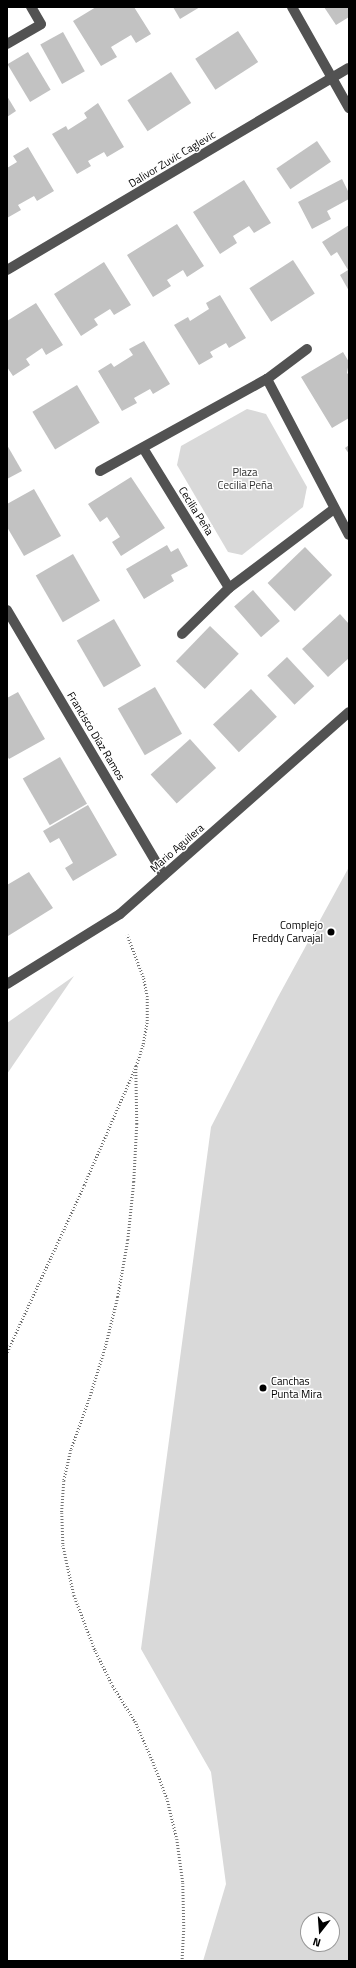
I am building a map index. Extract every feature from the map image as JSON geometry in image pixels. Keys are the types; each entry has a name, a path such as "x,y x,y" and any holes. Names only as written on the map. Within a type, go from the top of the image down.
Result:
{"street":[{"path":"7,44 41,24 31,7"},
{"path":"292,7 349,108"},
{"name":"Dalivor Zuvic Caglevic","path":"7,270 349,68"},
{"path":"100,471 267,379 307,349"},
{"path":"267,379 349,535"},
{"name":"Cecilia Peña","path":"143,448 229,588"},
{"path":"182,634 229,588 334,509"},
{"name":"Francisco Díaz Ramos","path":"7,610 164,875"},
{"name":"Mario Aguilera","path":"7,984 120,914 349,712"}],"path":[{"path":"7,1352 84,1185 136,1066 145,1036 147,1021 147,997 143,977 128,941 120,914"},
{"path":"136,1066 137,1124 134,1182 128,1240 118,1297 105,1349 71,1450 64,1482 62,1513 63,1545 74,1595 95,1650 113,1686 135,1721 167,1798 177,1839 183,1883 184,1928 182,1961"}],"green space":[{"name":"Plaza Cecilia Peña","path":"247,409 266,414 307,487 303,507 242,555 228,552 177,465 181,446"},
{"name":"Canchas Punta Mira","path":"349,867 349,1961 203,1961 226,1884 211,1772 141,1649 211,1127 278,997"},
{"path":"74,976 7,1074 7,1023"}],"building":[{"path":"96,7 134,7 151,34 136,43 131,35 111,47 117,57 101,66 73,21"},
{"path":"173,7 200,7 180,19"},
{"path":"324,7 349,7 349,17 336,25"},
{"path":"238,31 258,62 215,90 195,59"},
{"path":"63,32 85,71 62,84 40,45"},
{"path":"28,52 51,90 30,102 7,64"},
{"path":"171,72 191,103 148,131 127,100"},
{"path":"7,96 16,111 7,117"},
{"path":"98,103 124,147 107,157 104,152 88,161 91,166 77,174 52,134 66,126 68,130 87,118 84,113"},
{"path":"317,141 331,162 290,189 276,168"},
{"path":"28,147 54,191 37,201 34,196 18,205 21,210 7,218 7,168 17,162 13,156"},
{"path":"342,179 349,193 349,199 327,211 331,219 312,229 298,202"},
{"path":"244,180 271,223 254,233 249,226 233,236 237,243 220,254 193,212"},
{"path":"177,224 204,266 187,277 183,270 167,280 171,286 153,297 127,255"},
{"path":"349,225 349,291 340,275 348,270 337,252 331,256 322,242"},
{"path":"293,260 315,294 271,322 249,288"},
{"path":"104,262 131,305 114,315 110,309 94,319 98,325 81,336 54,294"},
{"path":"220,295 246,338 229,348 226,343 210,352 213,357 199,365 174,325 188,317 190,321 209,309 206,303"},
{"path":"36,303 63,345 46,355 42,348 26,359 30,365 13,376 7,367 7,321"},
{"path":"144,341 170,384 153,394 150,389 134,398 137,403 122,411 98,371 111,363 114,367 133,355 129,349"},
{"path":"343,352 349,362 347,373 349,375 349,418 332,428 301,377"},
{"path":"77,385 100,423 55,449 32,412"},
{"path":"7,445 22,471 7,479"},
{"path":"349,445 349,454 345,448"},
{"path":"131,477 165,528 121,556 112,542 120,537 107,517 100,522 88,504"},
{"path":"34,489 61,536 24,556 7,527 7,504"},
{"path":"167,545 171,552 178,548 188,566 171,575 174,581 144,599 126,569"},
{"path":"305,547 332,575 295,611 268,583"},
{"path":"73,554 100,601 63,622 36,576"},
{"path":"253,590 280,621 261,637 234,606"},
{"path":"340,614 349,624 349,658 328,677 302,649"},
{"path":"114,619 141,666 104,687 77,640"},
{"path":"210,626 239,654 205,689 176,661"},
{"path":"287,657 314,686 295,705 267,675"},
{"path":"155,687 182,734 145,755 118,708"},
{"path":"251,689 277,717 239,752 213,724"},
{"path":"18,692 45,739 9,759 7,756 7,698"},
{"path":"190,739 216,768 177,803 151,774"},
{"path":"60,757 87,804 50,825 23,778"},
{"path":"88,805 117,855 73,881 65,868 73,863 59,838 50,843 43,831"},
{"path":"29,872 53,908 8,936 7,885"}],"place":[{"name":"Complejo Freddy Carvajal","path":"331,932"},
{"name":"Canchas Punta Mira","path":"263,1388"}]}
